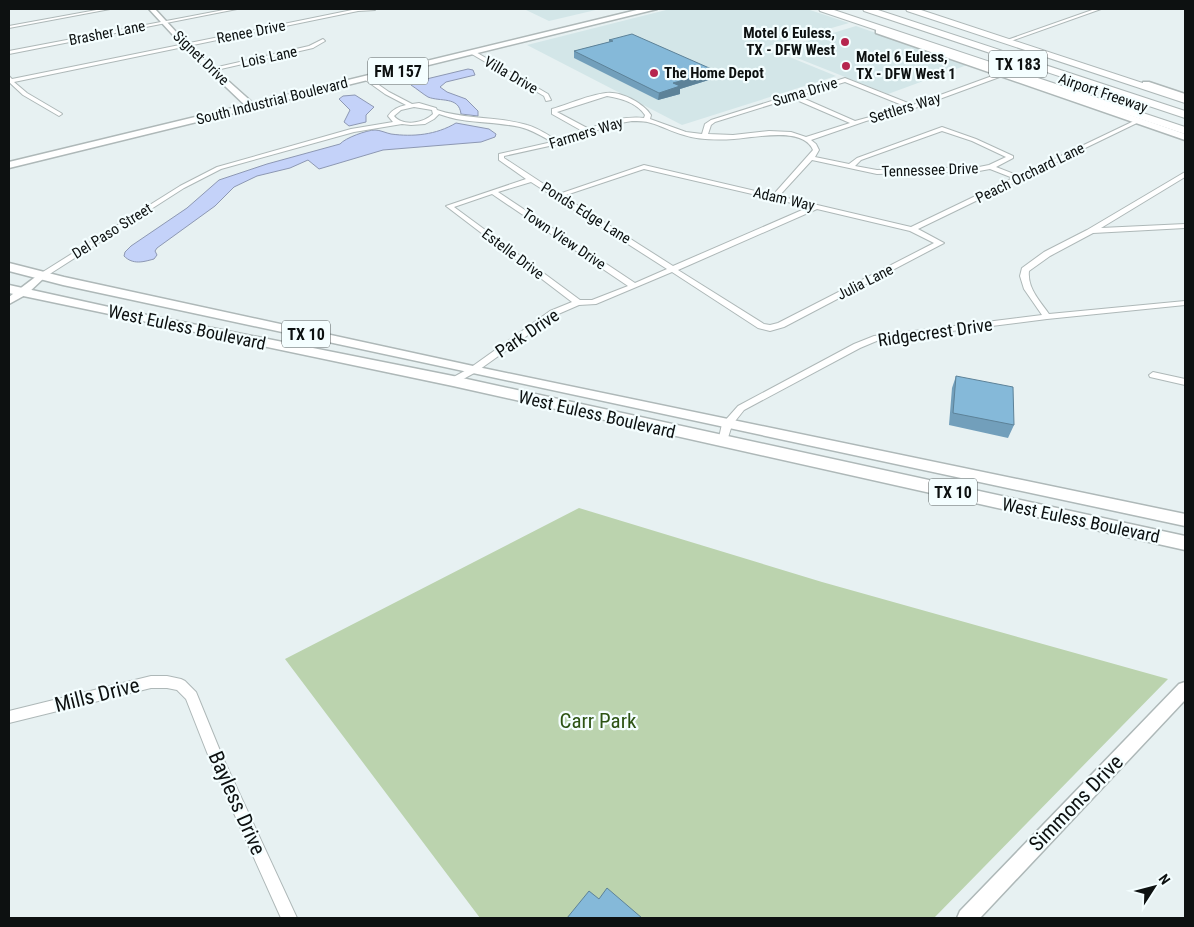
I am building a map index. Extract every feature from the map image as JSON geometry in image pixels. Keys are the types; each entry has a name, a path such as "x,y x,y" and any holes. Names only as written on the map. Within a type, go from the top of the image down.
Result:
{"highway":[{"path":"823,9 1185,132"},
{"name":"Airport Freeway","path":"851,9 1185,121"},
{"path":"867,9 1185,115"},
{"path":"876,9 1185,110"},
{"name":"Airport Freeway","path":"889,9 1185,106"},
{"path":"910,9 1185,98"}],"main road":[{"name":"South Industrial Boulevard","path":"9,165 472,52 627,11 653,9"},
{"path":"816,9 1185,137"},
{"path":"916,9 1185,98"},
{"name":"West Euless Boulevard","path":"9,267 473,370 1185,520"},
{"name":"West Euless Boulevard","path":"12,292 453,381 1185,543"}],"street":[{"path":"9,27 108,9"},
{"name":"Signet Drive","path":"152,9 186,46 251,106"},
{"name":"Brasher Lane","path":"9,52 235,9"},
{"path":"1009,40 1100,9"},
{"name":"Renee Drive","path":"10,80 358,10 373,10"},
{"name":"Lois Lane","path":"212,69 311,47 324,40"},
{"name":"Villa Drive","path":"472,52 546,95 548,100"},
{"name":"Settlers Way","path":"806,139 913,107 1003,74"},
{"path":"362,79 412,106 430,107 436,112 477,120 519,125 535,130 558,143"},
{"path":"362,79 391,103 395,121 400,123"},
{"path":"10,80 15,88 51,107 59,114"},
{"name":"Suma Drive","path":"704,136 708,124 713,121 844,80 913,107"},
{"path":"589,132 554,112 554,110 608,94 615,95 643,108 648,115 646,120"},
{"path":"792,96 855,123"},
{"path":"354,130 412,106"},
{"path":"430,120 436,112"},
{"path":"354,130 400,123 419,123 430,120 477,120"},
{"name":"Farmers Way","path":"501,155 558,143 615,122 646,120 662,123 686,134 733,137 780,132 806,139"},
{"name":"Peach Orchard Lane","path":"912,229 1138,121"},
{"path":"850,167 859,159 942,129 954,132 1011,157 991,167"},
{"name":"Del Paso Street","path":"12,292 182,187 219,168 354,130"},
{"path":"775,197 816,150 814,145 806,139"},
{"name":"Ponds Edge Lane","path":"501,155 501,159 762,326"},
{"name":"Tennessee Drive","path":"811,158 876,172 991,167"},
{"name":"Adam Way","path":"558,196 644,167 912,229"},
{"path":"991,167 1019,178"},
{"path":"1047,317 1028,289 1024,280 1025,270 1047,254 1090,232 1185,174"},
{"path":"494,192 532,179"},
{"name":"Estelle Drive","path":"494,192 449,206 578,303"},
{"name":"Town View Drive","path":"494,192 634,286"},
{"name":"Park Drive","path":"453,381 473,370 542,320 563,309 578,303 593,302 634,286 816,207"},
{"path":"1090,232 1185,226"},
{"name":"Julia Lane","path":"762,326 770,328 781,325 940,243 912,229"},
{"name":"Ridgecrest Drive","path":"727,424 741,408 857,346 877,338 1047,317 1185,303"},
{"path":"1154,375 1185,382"},
{"path":"723,442 727,424"},
{"name":"Mills Drive","path":"9,717 151,682 167,682 182,685 184,688"},
{"name":"Bayless Drive","path":"184,688 190,696 289,918"},
{"name":"Simmons Drive","path":"967,918 1185,689"}],"shaded area":[{"path":"524,9 600,9 549,21"},
{"path":"670,9 807,9 849,23 765,47 836,76 682,125 527,45"},
{"path":"856,26 967,65 888,94 777,50"}],"green space":[{"name":"Carr Park","path":"579,508 822,582 1168,679 934,918 480,918 285,659"}],"water":[{"path":"468,69 473,70 475,75 446,82 440,87 447,92 466,99 478,111 478,116 461,114 457,104 428,97 411,85 414,82"},
{"path":"355,95 374,107 366,115 366,122 349,126 344,122 350,110 339,99 343,96"},
{"path":"456,123 489,129 496,134 495,137 481,142 383,150 319,169 308,160 290,168 257,176 234,187 215,206 157,248 155,251 157,255 154,259 135,262 124,256 131,246 187,208 219,180 267,164 340,144 351,137 371,130 391,134 416,135 432,133"}],"building":[{"name":"The Home Depot","path":"632,34 716,71 673,83 680,86 659,93 574,51"},
{"path":"956,376 1013,387 1014,425 953,413"},
{"path":"607,888 642,918 567,918 589,891 599,899"}],"place":[{"name":"Motel 6 Euless, TX - DFW West","path":"845,42"},
{"name":"Motel 6 Euless, TX - DFW West 1","path":"846,66"},
{"name":"The Home Depot","path":"654,73"}]}
